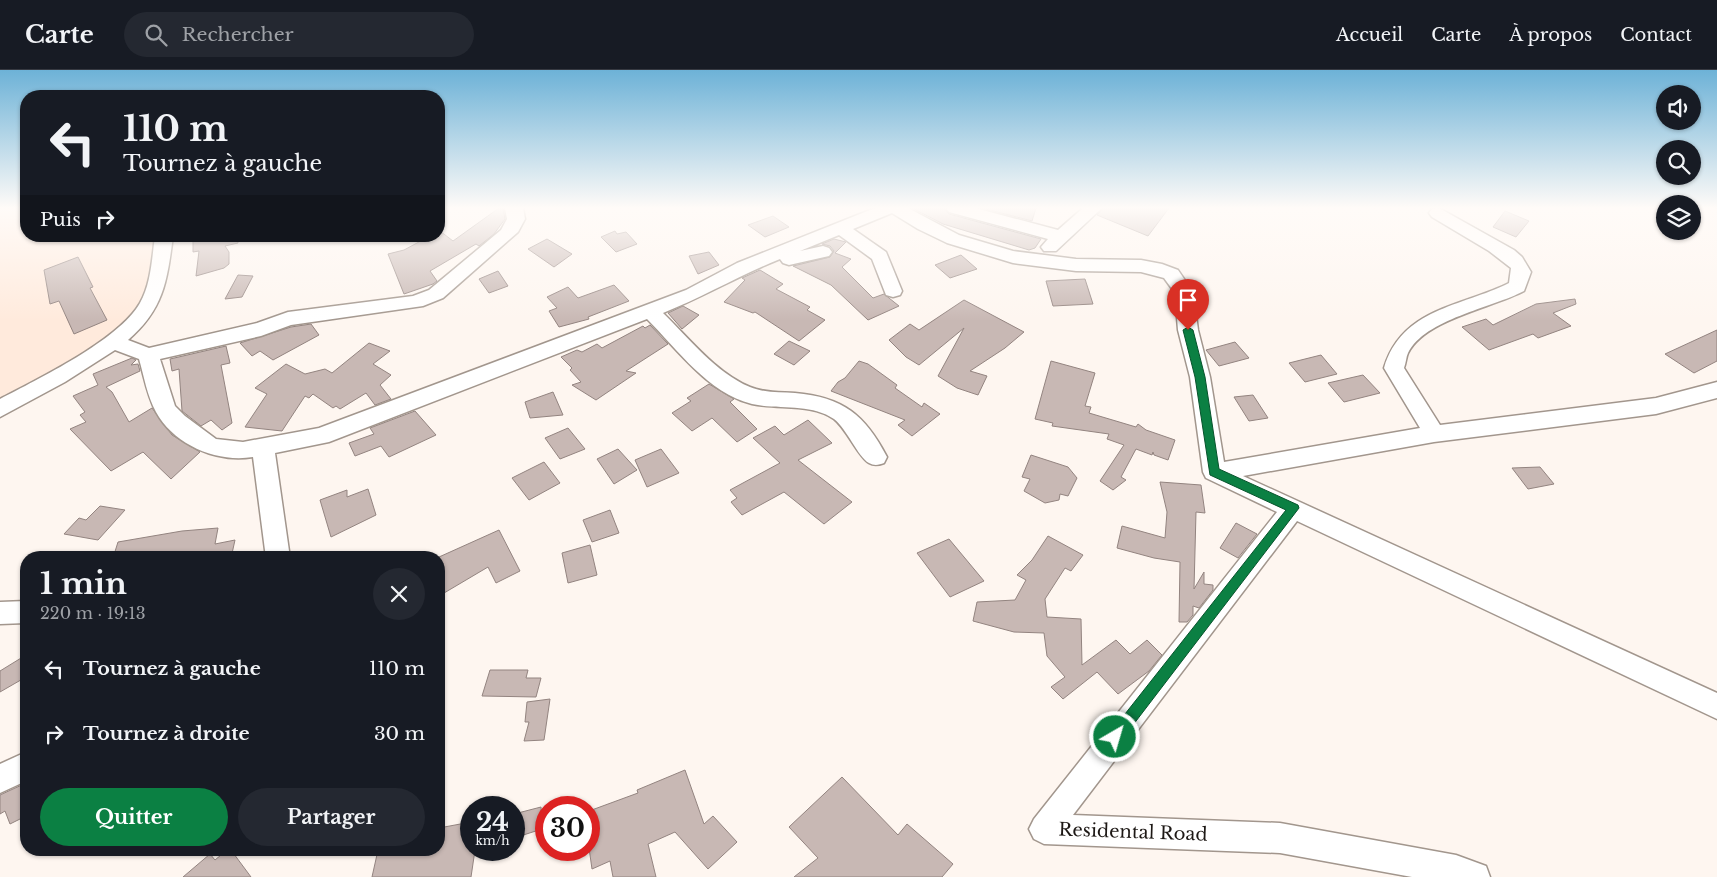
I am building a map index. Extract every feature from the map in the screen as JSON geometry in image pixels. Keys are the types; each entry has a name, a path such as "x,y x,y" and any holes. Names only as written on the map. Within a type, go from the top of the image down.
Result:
{"street":[{"path":"0,409 113,342 141,318 150,305 162,246"},
{"path":"113,342 148,355 261,329 288,319 416,302 436,294 493,246"},
{"path":"148,355 165,409 192,435 212,447 243,450 263,448 321,436 693,294 744,267 797,246"},
{"path":"865,246 880,256 893,292"},
{"path":"967,246 1005,257 1032,262 1141,266 1162,270 1175,279 1184,292 1188,330 1200,377 1214,472"},
{"path":"1032,262 1051,246"},
{"path":"1434,434 1394,368 1400,350 1415,333 1441,316 1501,296 1517,287 1521,273 1520,267 1509,256 1492,246"},
{"path":"744,267 823,252"},
{"path":"650,310 715,373 739,391 754,397 816,404 842,414 876,457"},
{"path":"1214,472 1434,434 1656,406 1689,399 1717,390"},
{"path":"263,448 277,551"},
{"path":"1214,472 1717,706"},
{"name":"Residental Road","path":"1294,508 1044,829 1280,838 1456,870 1475,877"},
{"path":"0,612 20,612"},
{"path":"0,779 20,769"}],"shaded area":[{"path":"0,246 159,246 142,312 119,333 0,404"}],"building":[{"path":"193,246 226,246 225,246 229,252 229,264 224,268 196,276 199,251 193,252"},
{"path":"412,246 473,246 430,271 437,281 433,284 404,294 388,254"},
{"path":"534,246 558,246 572,254 554,267 528,249"},
{"path":"610,246 633,246 616,252"},
{"path":"830,246 842,246 835,253 851,259 842,267 873,298 884,294 899,306 868,320 831,285 793,266 830,257 834,251"},
{"path":"1015,246 1037,246 1029,250"},
{"path":"709,252 719,265 698,274 689,256"},
{"path":"961,255 977,269 950,278 935,265"},
{"path":"78,257 93,287 90,288 107,320 74,334 59,301 50,304 44,270"},
{"path":"760,270 783,284 776,289 810,307 807,310 825,320 799,341 755,312 753,313 724,302 745,280 742,278"},
{"path":"498,271 508,286 489,293 479,279"},
{"path":"238,275 253,276 242,297 225,299"},
{"path":"1085,279 1093,304 1053,306 1046,281"},
{"path":"614,285 629,301 588,317 589,319 559,327 549,311 557,308 547,297 568,287 578,298"},
{"path":"1575,299 1576,304 1553,313 1571,326 1538,338 1533,334 1489,350 1462,327 1486,319 1493,325 1536,304"},
{"path":"964,300 1024,332 1005,348 970,371 987,376 978,395 957,388 938,376 964,328 919,365 906,357 889,340 910,324 919,330"},
{"path":"683,306 699,315 682,329 668,313"},
{"path":"311,324 319,335 273,360 260,351 252,356 240,343 291,327"},
{"path":"650,325 668,344 626,371 636,373 596,400 572,385 581,382 570,370 572,368 561,357 577,350 582,352 597,344 602,348 643,326 645,328"},
{"path":"1717,330 1717,361 1694,373 1665,354"},
{"path":"789,341 810,351 794,365 774,354"},
{"path":"1235,342 1249,358 1219,366 1206,350"},
{"path":"369,343 390,351 373,364 391,375 380,385 391,399 375,405 366,393 340,409 336,406 333,408 313,394 309,398 305,396 282,431 245,427 267,394 255,388 286,364 305,374 325,369 332,373"},
{"path":"226,346 230,363 221,365 232,423 222,430 211,420 201,426 182,411 179,369 172,371 170,359"},
{"path":"1321,355 1337,374 1305,382 1289,363"},
{"path":"132,358 136,360 131,365 138,364 140,371 106,387 112,392 129,422 152,408 172,435 200,452 171,479 143,452 111,471 70,429 86,422 80,415 85,412 73,396 98,385 93,374"},
{"path":"859,361 868,364 897,385 895,388 922,407 924,403 940,414 912,436 898,425 905,420 831,391"},
{"path":"1051,361 1095,373 1085,406 1091,407 1089,413 1136,427 1138,424 1146,430 1175,440 1168,460 1154,455 1153,452 1152,455 1136,449 1121,477 1126,480 1113,490 1100,481 1124,445 1107,439 1109,434 1052,426 1053,423 1035,419"},
{"path":"1363,375 1380,393 1344,402 1328,383"},
{"path":"709,384 734,399 730,402 757,429 737,442 712,418 692,431 672,413 691,401 687,398"},
{"path":"553,392 563,415 530,418 525,402"},
{"path":"1253,395 1268,418 1249,421 1234,397"},
{"path":"415,411 436,435 389,457 381,446 355,456 349,443 374,434 370,428"},
{"path":"808,420 832,443 798,460 852,502 824,524 784,492 742,515 731,502 737,498 730,490 780,463 753,438 775,426 784,435"},
{"path":"568,428 585,449 560,459 545,438"},
{"path":"618,449 637,470 614,484 597,459"},
{"path":"661,449 679,473 647,487 635,460"},
{"path":"1031,455 1068,467 1077,478 1068,496 1060,494 1059,500 1045,503 1024,491 1030,479 1022,477"},
{"path":"544,462 560,483 529,500 512,478"},
{"path":"1540,467 1554,484 1528,489 1512,468"},
{"path":"1160,482 1201,485 1205,513 1196,512 1194,589 1204,572 1204,584 1213,585 1213,590 1199,608 1193,606 1193,615 1187,622 1179,622 1180,562 1154,558 1117,548 1122,526 1165,538 1167,512"},
{"path":"368,489 376,515 331,537 320,500 347,490 347,497"},
{"path":"100,506 125,510 98,540 64,534 79,518 86,520"},
{"path":"610,510 619,533 592,542 583,520"},
{"path":"1236,523 1257,534 1238,558 1220,548"},
{"path":"218,528 215,544 235,540 233,551 115,551 118,542 182,531"},
{"path":"499,530 520,571 496,583 488,567 445,592 445,554"},
{"path":"1048,536 1083,555 1071,571 1065,568 1045,599 1047,617 1081,619 1082,665 1116,640 1130,654 1147,640 1162,655 1149,671 1118,694 1097,672 1063,699 1051,687 1065,677 1047,656 1044,633 1014,632 973,621 977,602 1015,600 1026,580 1017,575 1032,560"},
{"path":"949,539 984,581 950,597 917,553"},
{"path":"590,545 597,575 568,583 562,553"},
{"path":"20,659 20,680 0,692 0,671"},
{"path":"490,670 528,670 526,678 541,678 536,697 482,696"},
{"path":"550,699 544,740 524,741 529,722 525,722 527,702"},
{"path":"685,770 704,824 713,816 737,842 708,869 675,832 648,844 656,877 613,877 610,861 592,869 591,861 600,861 600,807 638,793 637,790"},
{"path":"842,777 898,835 907,824 953,864 942,877 794,877 818,858 789,827"},
{"path":"20,786 20,819 10,824 5,811 0,814 0,795"},
{"path":"535,809 535,831 525,834 525,811"},
{"path":"460,824 460,861 473,861 471,877 372,877 377,856 445,856 445,827"},
{"path":"208,856 212,856 215,860 220,856 235,856 251,877 183,877"}],"route":[{"path":"1115,737 1294,508 1214,472 1200,377 1188,330"}]}
